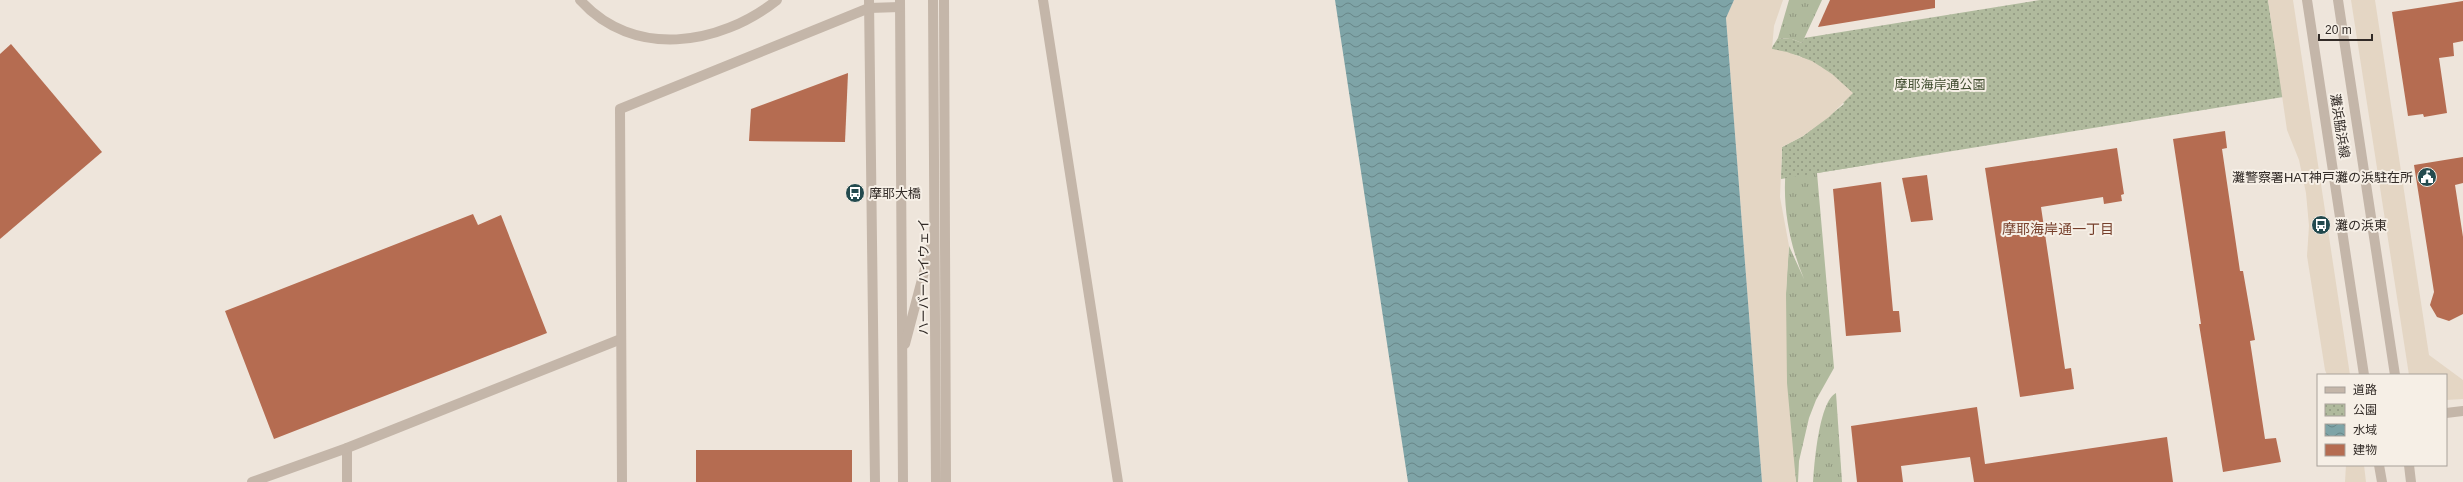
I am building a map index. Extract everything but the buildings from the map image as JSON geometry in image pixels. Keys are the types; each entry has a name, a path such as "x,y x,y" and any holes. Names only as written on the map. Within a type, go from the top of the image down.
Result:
{"street":[{"path":"580,0 591,12 622,32 643,38 665,40 704,36 725,30 749,18 777,0"},
{"name":"ハーバーハイウェイ","path":"933,0 936,482"},
{"path":"902,358 933,238 943,0"},
{"name":"ハーバーハイウェイ","path":"943,0 946,482"},
{"path":"1043,0 1118,482"},
{"name":"灘浜脇浜線","path":"2306,0 2364,374"},
{"name":"灘浜脇浜線","path":"2338,0 2395,374"},
{"path":"622,482 620,110 869,4 900,3 902,482"},
{"path":"869,4 875,482"},
{"path":"252,482 347,448 621,338"},
{"path":"2447,413 2463,411"},
{"path":"347,448 347,482"},
{"path":"2379,466 2382,482"},
{"path":"2409,466 2411,482"}],"green space":[{"path":"1789,0 1822,0 1802,43 1792,39 1778,38"},
{"name":"摩耶海岸通公園","path":"2040,0 2268,0 2283,97 1781,179 1782,147 1803,136 1844,104 1821,67 1799,56 1771,49 1778,38 1792,39 1802,43 1804,38"},
{"path":"1873,164 1817,173 1834,368 1816,400 1809,418 1799,461 1798,482 1796,482 1789,424 1785,335 1789,246 1804,279 1794,252 1788,224 1785,195 1786,166"},
{"path":"1836,393 1842,482 1813,482 1818,434 1825,408 1830,398"}],"shaded area":[{"path":"1734,0 1783,0 1774,26 1772,49 1787,52 1812,61 1832,74 1853,93 1829,117 1803,136 1782,147 1780,197 1789,246 1786,294 1787,383 1796,482 1762,482 1726,18"},
{"path":"2268,0 2293,0 2350,374 2327,374 2325,370 2307,256 2309,226 2306,193 2299,160 2287,130"},
{"path":"2351,0 2375,0 2429,355 2463,380 2463,399 2447,400 2447,374 2409,374"},
{"path":"2346,466 2364,466 2366,482 2345,482"}],"water":[{"path":"1335,0 1734,0 1726,18 1762,482 1408,482"}],"place":[{"name":"灘警察署HAT神戸灘の浜駐在所","path":"2427,177"},
{"name":"摩耶大橋","path":"855,193"},
{"name":"灘の浜東","path":"2321,225"}],"district":[{"name":"摩耶海岸通一丁目","path":"2058,229"}]}
